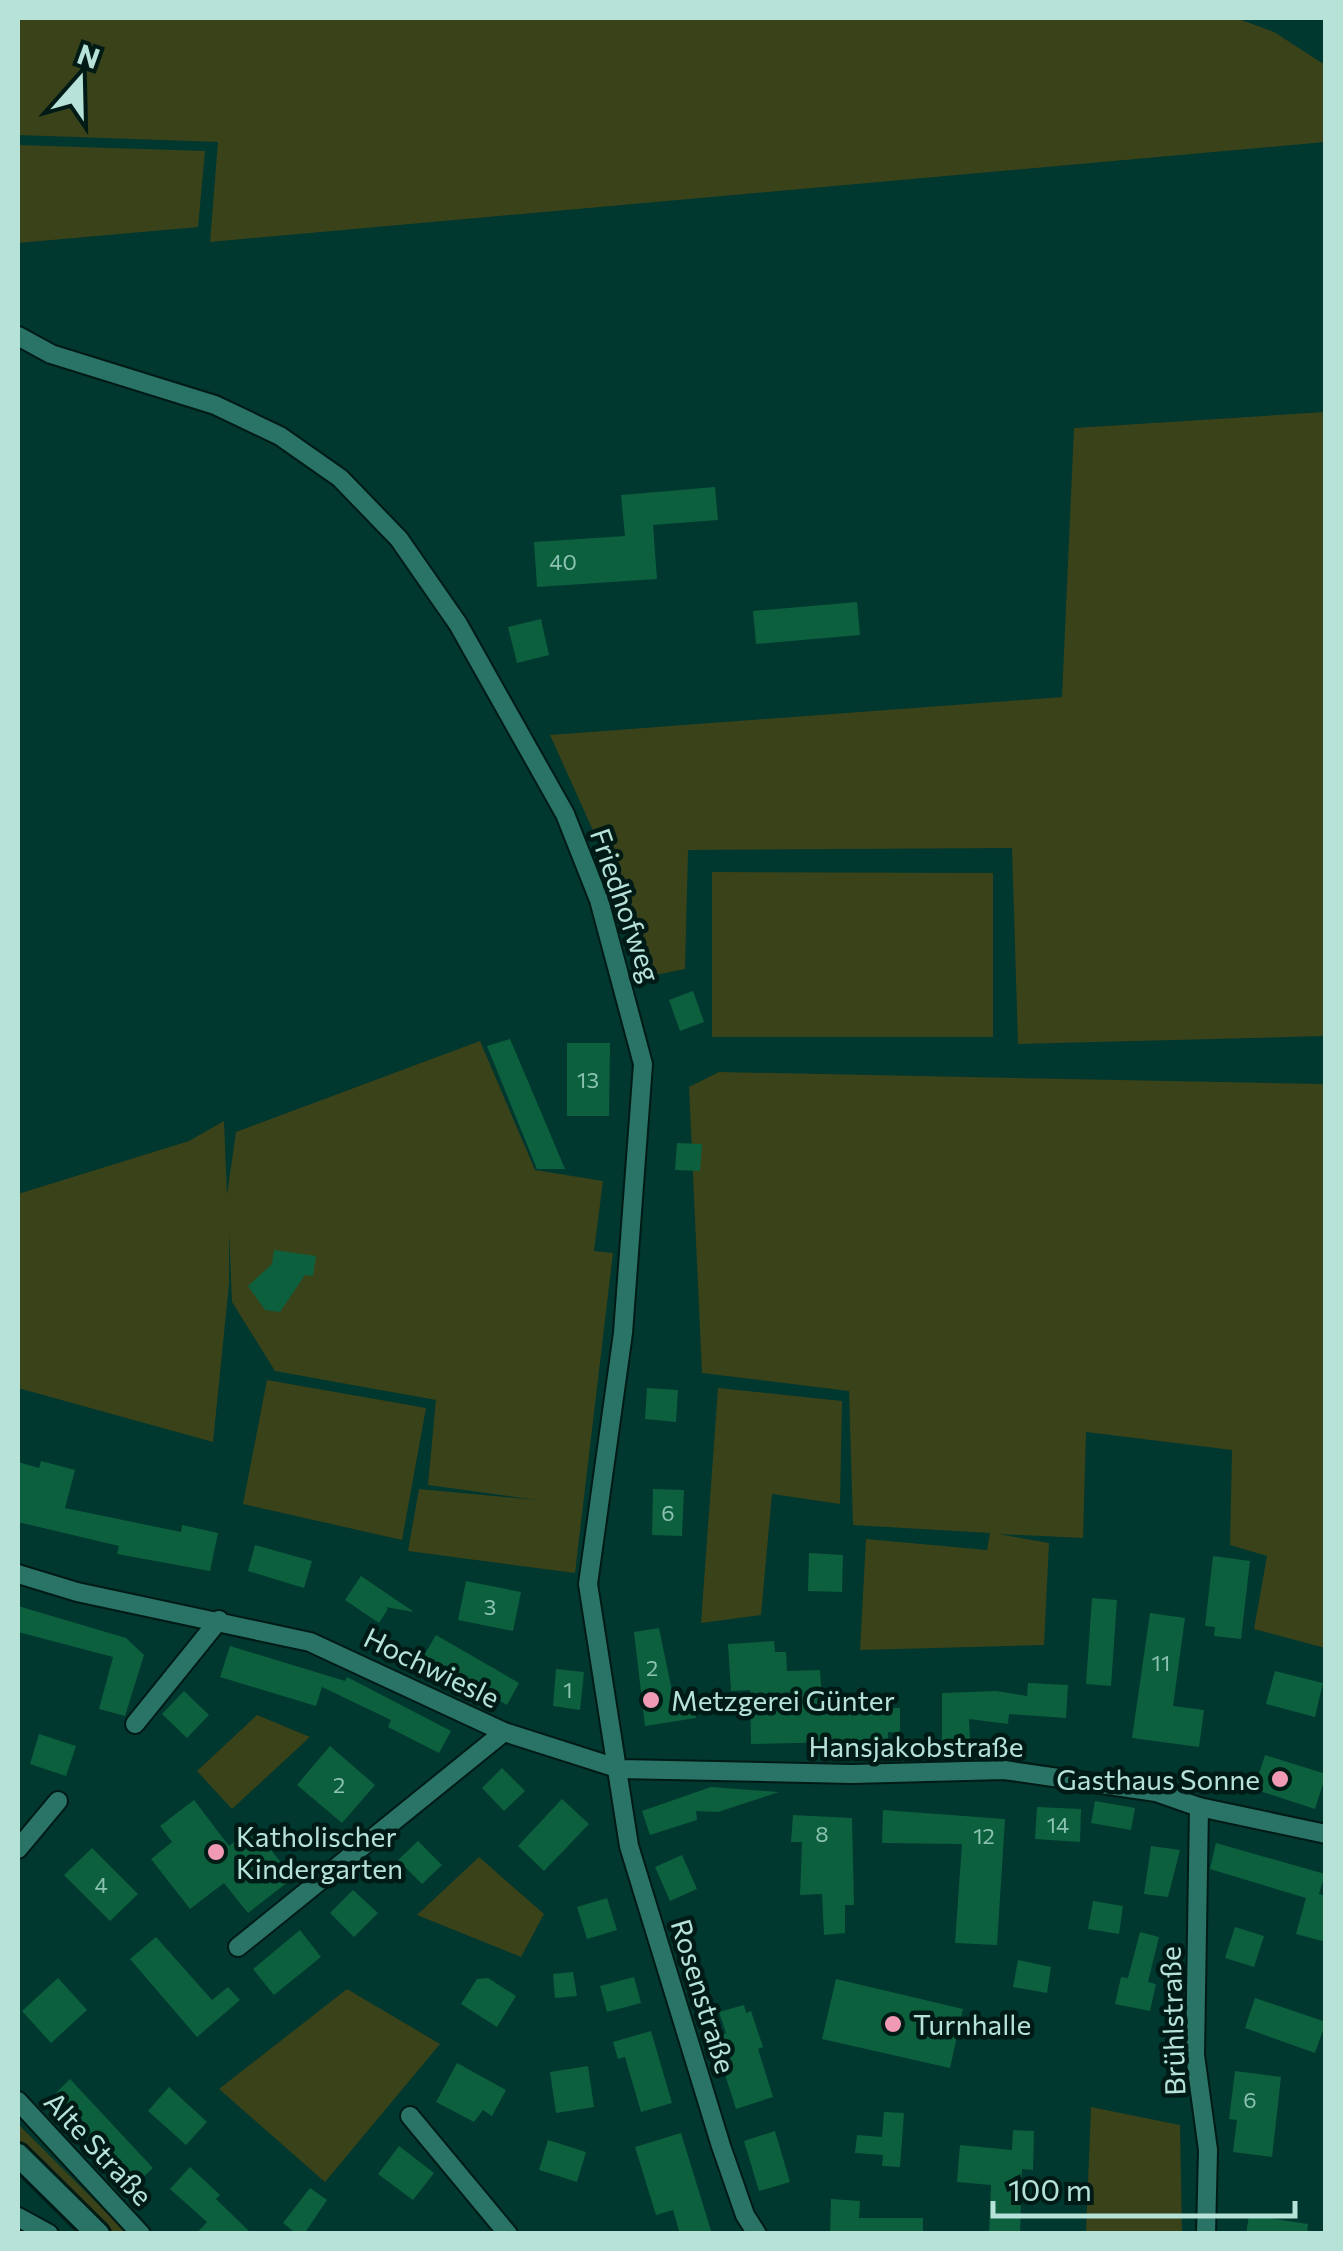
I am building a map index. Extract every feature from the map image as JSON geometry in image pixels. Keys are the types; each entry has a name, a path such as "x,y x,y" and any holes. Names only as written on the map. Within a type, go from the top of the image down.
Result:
{"street":[{"name":"Friedhofweg","path":"18,336 52,354 215,405 280,436 340,478 398,539 458,624 565,814 600,900 644,1064 623,1333 588,1584 620,1769"},
{"name":"Hochwiesle","path":"18,1574 78,1592 219,1620 326,1648 504,1732 620,1769"},
{"path":"135,1724 219,1620"},
{"path":"238,1947 504,1732"},
{"name":"Hansjakobstraße","path":"620,1769 852,1774 1004,1770 1156,1792 1198,1807 1326,1834"},
{"name":"Rosenstraße","path":"620,1769 628,1846 722,2146 746,2215 757,2234"},
{"path":"18,1848 58,1800"},
{"name":"Brühlstraße","path":"1198,1807 1195,2055 1208,2150 1206,2234"},
{"name":"Alte Straße","path":"18,2100 141,2234"},
{"path":"410,2116 508,2234"},
{"path":"18,2155 98,2234"},
{"path":"18,2217 49,2234"}],"green space":[{"path":"18,18 1236,18 1274,32 1325,65 1325,142 210,242 218,142 18,135"},
{"path":"18,145 205,151 198,227 18,243"},
{"path":"1325,412 1325,1036 1018,1044 1012,848 688,850 685,969 645,977 623,897 550,735 1062,697 1074,428"},
{"path":"712,872 993,873 993,1037 712,1037"},
{"path":"480,1041 535,1170 603,1181 594,1251 613,1253 575,1573 408,1551 419,1489 538,1500 428,1485 436,1400 275,1371 232,1302 229,1231 229,1284 213,1442 18,1388 18,1194 189,1141 224,1121 227,1195 236,1132"},
{"path":"719,1072 1325,1084 1325,1648 1254,1629 1267,1556 1230,1545 1232,1450 1086,1432 1083,1538 998,1534 1049,1543 1044,1645 860,1650 866,1539 987,1550 990,1533 853,1525 849,1391 702,1373 689,1087"},
{"path":"267,1380 426,1408 402,1540 243,1504"},
{"path":"718,1388 842,1401 840,1504 772,1494 761,1615 701,1623"},
{"path":"257,1715 310,1737 232,1809 197,1771"},
{"path":"479,1857 544,1914 521,1957 417,1915"},
{"path":"347,1989 440,2044 325,2182 219,2089"},
{"path":"1091,2107 1180,2125 1182,2233 1086,2233"},
{"path":"18,2124 127,2233 113,2233 18,2140"}],"building":[{"path":"715,487 718,520 653,525 657,579 537,587 534,542 625,536 621,495"},
{"path":"857,602 860,635 756,644 753,611"},
{"path":"541,619 549,655 517,663 508,627"},
{"path":"693,991 704,1022 680,1031 669,1000"},
{"path":"510,1039 565,1169 537,1169 487,1046"},
{"path":"567,1043 610,1043 609,1116 567,1116"},
{"path":"677,1143 702,1144 700,1171 675,1170"},
{"path":"274,1250 316,1256 313,1276 305,1275 280,1312 265,1310 248,1286 272,1264"},
{"path":"647,1388 678,1390 676,1422 645,1419"},
{"path":"41,1461 75,1470 65,1508 181,1532 182,1525 218,1533 210,1571 117,1554 119,1546 18,1522 18,1462 39,1468"},
{"path":"653,1489 684,1490 682,1536 652,1535"},
{"path":"255,1545 312,1561 304,1588 248,1571"},
{"path":"809,1553 843,1555 842,1592 808,1591"},
{"path":"1213,1556 1250,1561 1241,1639 1214,1636 1215,1627 1205,1626"},
{"path":"361,1576 414,1612 385,1607 388,1609 379,1623 345,1600"},
{"path":"466,1581 521,1592 513,1631 458,1620"},
{"path":"1092,1598 1117,1600 1111,1686 1086,1684"},
{"path":"18,1606 126,1638 144,1655 125,1716 99,1709 113,1657 18,1632"},
{"path":"1150,1613 1185,1618 1173,1706 1204,1710 1199,1747 1132,1738"},
{"path":"659,1628 672,1691 680,1689 682,1698 692,1697 696,1718 645,1726 634,1632"},
{"path":"436,1635 519,1683 507,1705 423,1657"},
{"path":"774,1641 775,1652 786,1652 787,1671 820,1670 822,1700 827,1700 827,1709 900,1708 900,1733 888,1732 888,1741 751,1744 750,1690 731,1691 728,1644"},
{"path":"230,1646 345,1681 347,1677 451,1731 439,1753 388,1727 391,1720 322,1687 316,1706 220,1677"},
{"path":"556,1669 584,1672 580,1710 553,1706"},
{"path":"1275,1671 1323,1683 1315,1717 1266,1704"},
{"path":"1028,1683 1068,1685 1066,1718 1009,1714 1008,1724 969,1719 970,1740 942,1740 942,1693 996,1691 1027,1696"},
{"path":"184,1691 209,1715 187,1738 162,1714"},
{"path":"39,1734 76,1746 66,1776 30,1764"},
{"path":"330,1746 375,1785 342,1823 297,1785"},
{"path":"1265,1755 1326,1774 1315,1809 1254,1789"},
{"path":"502,1768 525,1791 504,1811 482,1788"},
{"path":"711,1787 779,1792 718,1812 696,1811 697,1820 650,1835 642,1811"},
{"path":"562,1799 589,1824 544,1871 518,1846"},
{"name":"Katholischer Kindergarten","path":"194,1800 229,1846 253,1827 293,1878 248,1913 224,1883 190,1909 151,1859 172,1842 160,1826"},
{"path":"1095,1801 1135,1808 1131,1830 1091,1823"},
{"path":"1037,1807 1081,1809 1080,1842 1035,1839"},
{"path":"883,1810 1005,1819 997,1945 955,1943 962,1844 882,1843"},
{"path":"793,1815 852,1818 854,1905 845,1905 845,1933 824,1935 822,1894 800,1895 802,1842 791,1842"},
{"path":"418,1841 442,1865 422,1884 398,1860"},
{"path":"1216,1843 1325,1874 1319,1894 1326,1896 1326,1942 1296,1934 1306,1898 1210,1869"},
{"path":"1151,1846 1180,1850 1168,1897 1144,1894"},
{"path":"92,1848 138,1894 110,1921 64,1875"},
{"path":"682,1855 697,1889 670,1901 655,1867"},
{"path":"353,1890 378,1913 354,1937 330,1913"},
{"path":"607,1898 617,1930 587,1939 577,1907"},
{"path":"1093,1901 1123,1906 1119,1934 1088,1929"},
{"path":"1235,1927 1264,1936 1254,1967 1225,1958"},
{"path":"300,1930 321,1957 274,1995 253,1969"},
{"path":"1140,1932 1159,1937 1148,1982 1156,1984 1150,2011 1115,2004 1121,1977 1128,1978"},
{"path":"156,1937 212,2000 228,1987 240,2000 197,2037 130,1959"},
{"path":"1018,1960 1051,1967 1047,1993 1013,1987"},
{"path":"573,1972 577,1996 555,1998 553,1974"},
{"path":"634,1977 641,2003 607,2012 600,1986"},
{"path":"58,1978 87,2010 51,2043 22,2011"},
{"path":"488,1978 516,1996 497,2027 461,2004 477,1979"},
{"name":"Turnhalle","path":"836,1979 963,2009 950,2068 822,2039"},
{"path":"1255,1998 1326,2022 1315,2053 1245,2028"},
{"path":"744,2005 746,2013 751,2011 763,2047 758,2049 773,2097 736,2109 713,2037 726,2033 719,2012"},
{"path":"651,2031 672,2103 641,2112 625,2057 618,2059 613,2042"},
{"path":"457,2063 506,2090 492,2116 483,2110 474,2122 436,2102"},
{"path":"588,2066 594,2107 556,2113 550,2072"},
{"path":"1235,2071 1281,2077 1272,2157 1233,2152 1237,2120 1229,2119"},
{"path":"70,2079 153,2168 134,2186 51,2098"},
{"path":"169,2087 207,2122 186,2145 148,2111"},
{"path":"884,2112 904,2113 900,2167 882,2166 883,2155 855,2153 857,2135 882,2137"},
{"path":"1013,2130 1034,2131 1033,2170 1022,2169 1020,2234 989,2234 991,2185 957,2182 960,2145 1012,2150"},
{"path":"775,2131 790,2182 759,2191 744,2141"},
{"path":"681,2133 712,2234 680,2234 673,2210 656,2215 635,2147"},
{"path":"548,2140 586,2152 577,2182 539,2170"},
{"path":"399,2146 434,2173 413,2200 378,2174"},
{"path":"190,2167 220,2195 216,2199 252,2234 196,2234 207,2222 170,2189"},
{"path":"310,2188 327,2200 304,2234 297,2234 283,2223"},
{"path":"831,2199 860,2201 859,2218 923,2218 923,2234 830,2234"},
{"path":"1249,2215 1308,2224 1307,2234 1246,2234"}],"place":[{"name":"Metzgerei Günter","path":"651,1700"},
{"name":"Gasthaus Sonne","path":"1280,1779"},
{"name":"Katholischer Kindergarten","path":"216,1852"},
{"name":"Turnhalle","path":"893,2024"}]}
